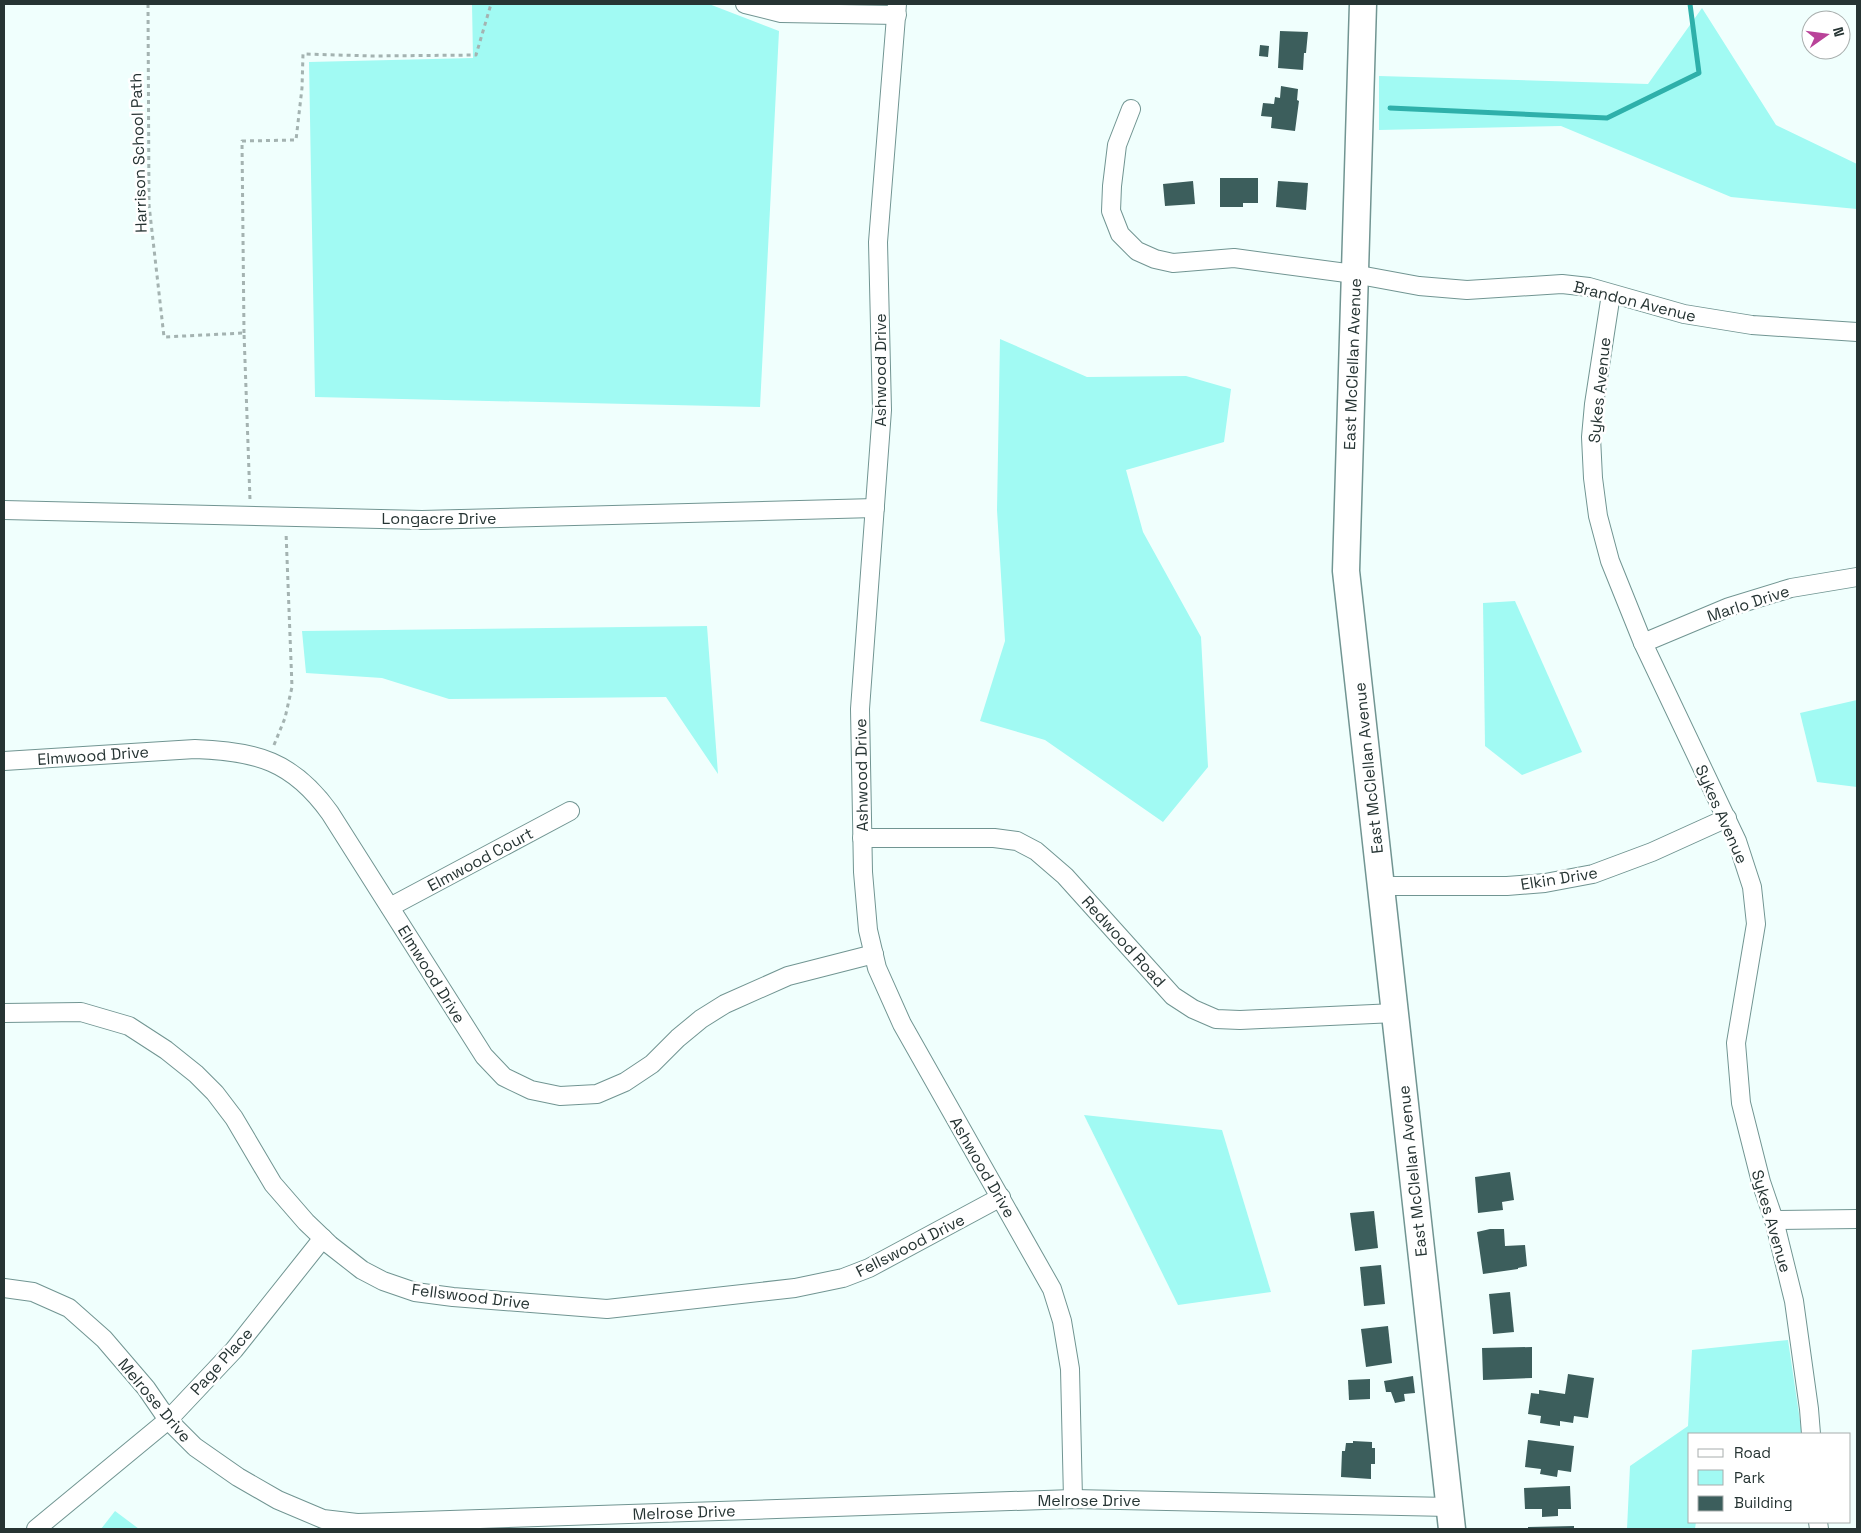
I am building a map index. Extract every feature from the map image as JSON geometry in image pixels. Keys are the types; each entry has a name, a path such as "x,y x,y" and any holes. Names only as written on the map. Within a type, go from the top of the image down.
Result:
{"street":[{"path":"746,4 781,13 897,10"},
{"name":"East McClellan Avenue","path":"1363,4 1346,572 1451,1518"},
{"name":"Ashwood Drive","path":"897,10 878,242 882,410 860,709 863,872 868,930 878,968 902,1024 1052,1289 1062,1321 1070,1369 1073,1499"},
{"name":"Brandon Avenue","path":"1131,109 1118,145 1112,186 1112,211 1120,234 1137,251 1155,259 1173,263 1234,258 1448,289 1467,290 1562,284 1589,287 1684,314 1752,325 1857,332"},
{"name":"Sykes Avenue","path":"1611,294 1594,404 1591,437 1593,478 1598,516 1610,560 1643,643 1737,841 1752,887 1756,924 1736,1043 1741,1103 1761,1182 1774,1220 1794,1301 1811,1433"},
{"name":"Longacre Drive","path":"4,510 422,520 875,508"},
{"name":"Marlo Drive","path":"1643,643 1729,607 1764,596 1791,588 1857,577"},
{"name":"Elmwood Drive","path":"4,761 194,749 226,750 252,755 278,765 300,778 316,794 484,1056 504,1077 531,1090 560,1096 597,1094 625,1082 652,1064 678,1038 701,1019 734,1000 788,976 874,954"},
{"name":"Elmwood Court","path":"390,907 570,811"},
{"name":"Elkin Drive","path":"1381,886 1507,886 1593,874 1652,852 1726,818"},
{"name":"Redwood Road","path":"862,838 994,838 1018,842 1036,851 1065,876 1173,996 1193,1009 1216,1018 1240,1020 1395,1013"},
{"name":"Fellswood Drive","path":"4,1013 81,1012 129,1026 166,1050 196,1074 215,1093 234,1118 273,1184 306,1222 362,1270 383,1281 415,1292 463,1298 607,1309 747,1295 795,1288 843,1278 869,1268 1000,1197"},
{"path":"1774,1220 1857,1219"},
{"name":"Page Place","path":"36,1529 168,1420 234,1350 323,1238"},
{"name":"Melrose Drive","path":"4,1288 34,1292 69,1308 104,1339 146,1388 168,1420 195,1447 238,1477 278,1500 323,1519 357,1523 535,1523 1073,1499 1451,1518"}],"path":[{"name":"Harrison School Path","path":"148,4 149,205 164,337 244,333"},
{"path":"250,516 244,333 242,141 296,140 302,88 303,54 373,56 476,55 491,4"},
{"path":"267,761 286,718 292,687 285,517"}],"green space":[{"path":"472,4 709,4 779,31 760,407 315,397 309,62 473,58"},
{"path":"1702,8 1776,125 1857,164 1857,209 1731,197 1561,126 1379,130 1379,76 1648,84"},
{"path":"1000,339 1087,377 1186,376 1231,389 1224,442 1126,470 1143,532 1201,637 1208,767 1163,822 1045,740 980,721 1005,641 997,510"},
{"path":"1515,601 1582,752 1522,775 1485,746 1483,603"},
{"path":"707,626 718,774 666,697 449,699 382,678 306,673 302,631"},
{"path":"1857,700 1857,787 1817,782 1800,713"},
{"path":"1084,1115 1222,1130 1271,1292 1178,1305"},
{"path":"1788,1340 1802,1433 1688,1433 1688,1523 1696,1523 1695,1529 1627,1529 1630,1466 1688,1426 1692,1350"},
{"path":"115,1511 139,1529 101,1529"}],"building":[{"path":"1280,31 1308,32 1303,70 1278,68"},
{"path":"1260,45 1269,46 1268,57 1259,56"},
{"path":"1281,86 1298,89 1297,100 1299,101 1295,131 1271,128 1272,117 1261,116 1263,103 1274,104 1275,97 1280,98"},
{"path":"1220,178 1258,178 1258,203 1243,203 1243,207 1220,207"},
{"path":"1193,181 1195,204 1165,206 1163,184"},
{"path":"1278,181 1308,183 1306,210 1276,207"},
{"path":"1510,1172 1514,1200 1502,1202 1503,1210 1478,1213 1475,1177"},
{"path":"1374,1211 1378,1248 1355,1251 1350,1213"},
{"path":"1490,1229 1504,1229 1505,1246 1525,1245 1527,1266 1483,1274 1477,1232"},
{"path":"1381,1265 1385,1304 1364,1306 1360,1267"},
{"path":"1510,1292 1514,1332 1493,1334 1489,1294"},
{"path":"1388,1326 1392,1363 1366,1367 1361,1329"},
{"path":"1532,1347 1532,1378 1483,1380 1482,1348"},
{"path":"1568,1374 1594,1378 1588,1418 1574,1416 1573,1423 1560,1421 1560,1426 1540,1423 1541,1416 1528,1414 1531,1393 1539,1394 1539,1390 1565,1394"},
{"path":"1413,1376 1415,1393 1404,1394 1405,1401 1395,1403 1391,1392 1386,1392 1384,1381"},
{"path":"1370,1379 1370,1399 1349,1400 1348,1380"},
{"path":"1528,1440 1574,1446 1571,1472 1558,1470 1557,1477 1540,1474 1541,1469 1525,1467"},
{"path":"1353,1441 1372,1442 1372,1448 1375,1448 1375,1464 1371,1464 1371,1479 1341,1477 1342,1451 1345,1451 1346,1443 1353,1443"},
{"path":"1570,1486 1571,1509 1558,1509 1558,1516 1542,1517 1542,1509 1525,1509 1524,1488"},
{"path":"1574,1526 1574,1529 1528,1529 1528,1527"}],"waterway":[{"path":"1390,108 1607,118 1699,73 1690,4"}]}
